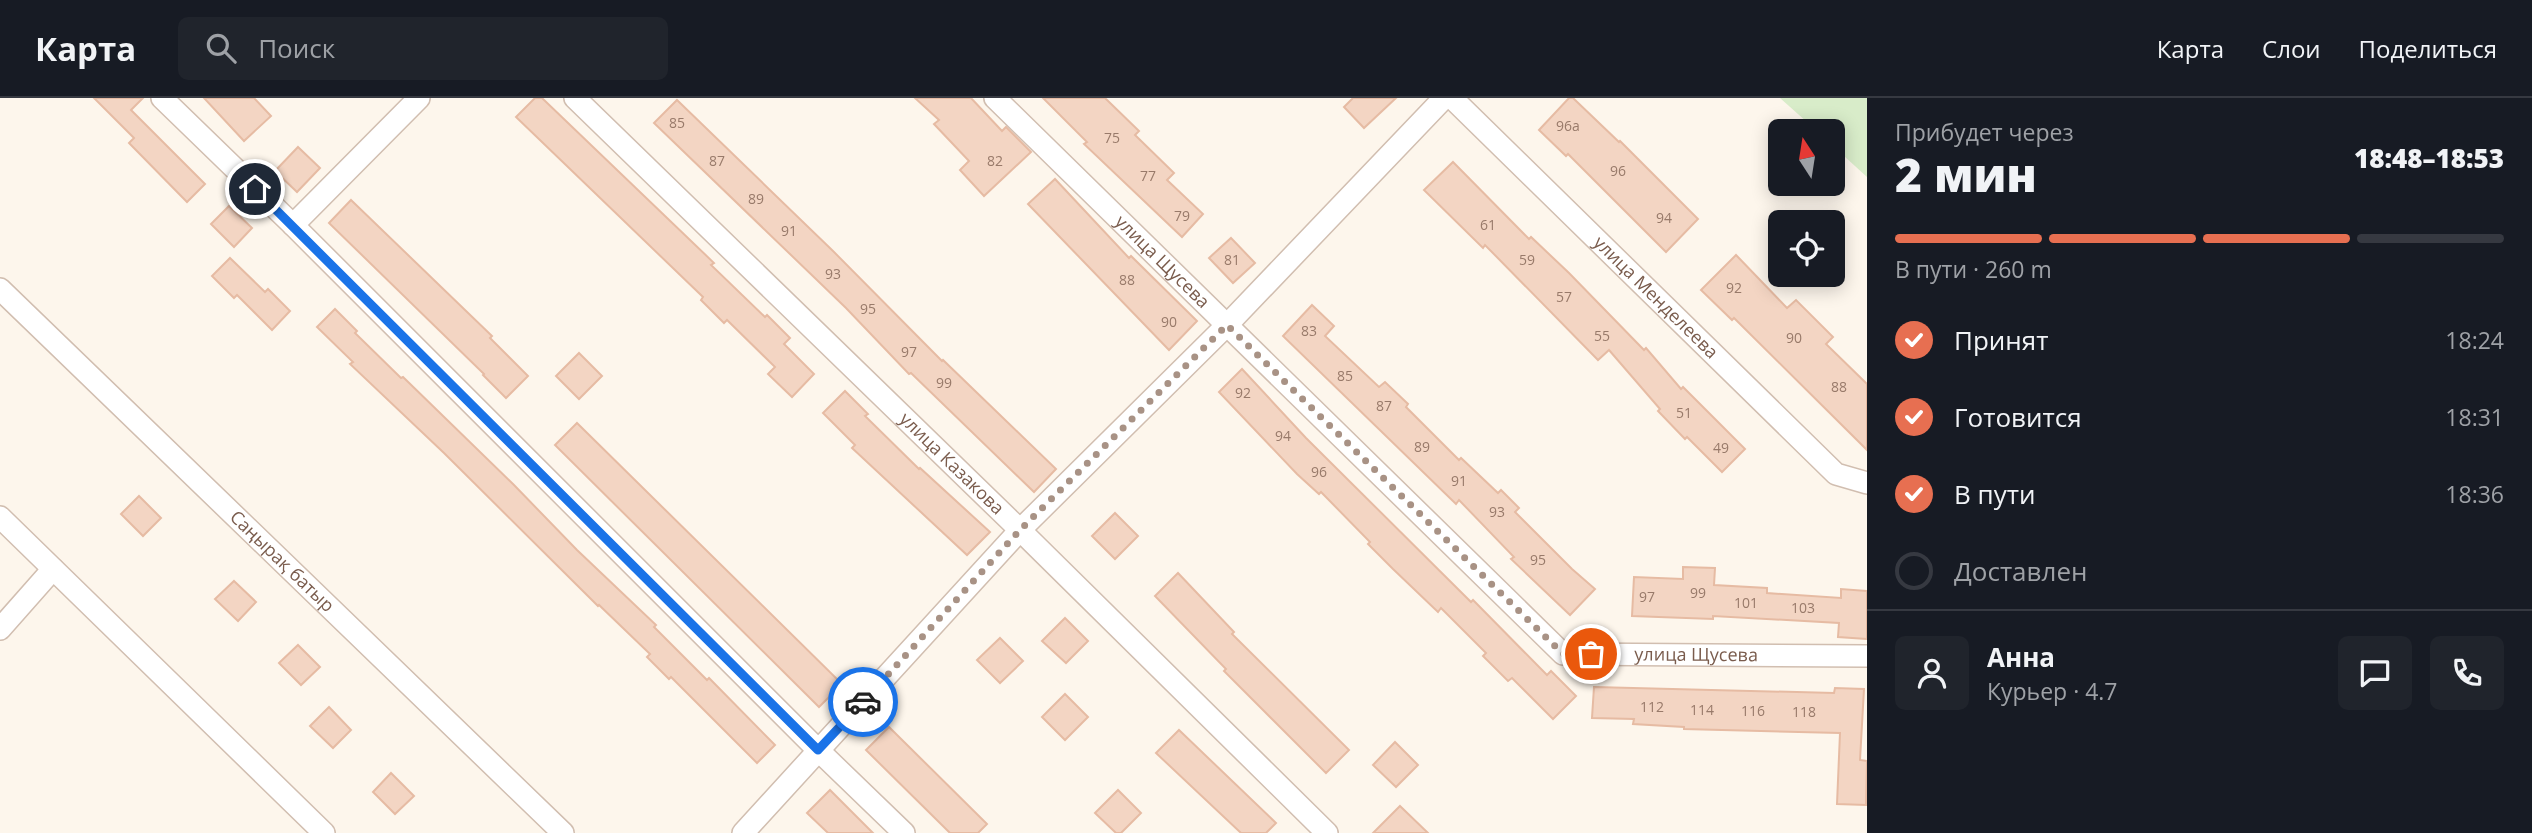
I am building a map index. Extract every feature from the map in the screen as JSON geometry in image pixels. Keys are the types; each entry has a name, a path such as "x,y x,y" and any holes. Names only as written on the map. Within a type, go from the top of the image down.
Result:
{"street":[{"path":"162,98 904,833"},
{"path":"293,225 419,98"},
{"name":"улица Казакова","path":"575,98 1020,530 1327,833"},
{"name":"улица Щусева","path":"995,98 1563,654 1867,656"},
{"path":"743,833 1020,530 1227,325 1444,98"},
{"name":"улица Менделеева","path":"1452,98 1836,474 1867,483"},
{"name":"Саңырақ батыр","path":"0,289 563,833"},
{"path":"0,517 324,833"},
{"path":"0,629 53,569"}],"green space":[{"path":"1780,98 1867,98 1867,177 1845,157 1845,119 1804,119"}],"building":[{"path":"94,98 143,98 131,110 205,184 187,202 129,143 134,138"},
{"path":"204,98 254,98 271,116 244,141"},
{"path":"535,98 542,98 714,263 711,265 790,338 784,344 814,374 792,397 768,374 775,367 727,320 724,323 701,300 703,297 516,117"},
{"path":"915,98 971,98 1002,131 1006,127 1031,152 984,196 960,170 969,161 934,124 939,120"},
{"path":"1043,98 1105,98 1139,131 1135,135 1174,173 1167,180 1203,214 1182,237 1084,144 1087,142"},
{"path":"1353,98 1396,98 1364,128 1344,107"},
{"path":"1569,98 1573,98 1620,141 1698,219 1666,252 1568,154 1566,156 1539,130"},
{"path":"677,100 942,361 1056,469 1034,492 911,373 909,374 846,308 654,123"},
{"path":"298,147 320,168 297,192 275,171"},
{"path":"1453,162 1529,239 1531,237 1569,273 1644,350 1646,348 1681,389 1683,387 1745,449 1722,472 1658,411 1660,409 1609,350 1598,360 1485,245 1483,248 1424,190"},
{"path":"1055,179 1129,258 1131,256 1197,321 1169,350 1028,204"},
{"path":"351,200 492,336 490,338 528,376 506,398 329,223"},
{"path":"229,206 252,228 234,247 211,224"},
{"path":"1231,238 1255,263 1233,283 1209,258"},
{"path":"1736,255 1787,308 1796,300 1833,337 1826,344 1867,384 1867,450 1734,318 1732,320 1701,290"},
{"path":"230,258 265,292 268,289 290,311 272,330 237,295 234,298 212,276"},
{"path":"1312,305 1334,326 1325,336 1379,387 1385,382 1459,460 1461,458 1498,493 1501,490 1519,508 1515,512 1595,589 1570,615 1511,559 1514,557 1459,500 1456,504 1283,336"},
{"path":"335,309 357,331 355,333 514,485 775,745 757,763 671,677 669,679 647,657 650,654 350,364 353,362 317,327"},
{"path":"579,353 602,376 579,399 556,376"},
{"path":"1242,369 1306,438 1471,602 1473,600 1547,675 1551,671 1576,696 1553,719 1512,678 1508,681 1483,656 1486,653 1441,608 1438,612 1393,569 1321,492 1319,494 1297,474 1219,392"},
{"path":"845,391 868,414 865,416 919,469 990,532 967,555 852,448 855,445 823,413"},
{"path":"577,423 842,684 819,707 555,445"},
{"path":"139,496 161,518 143,536 121,514"},
{"path":"1115,513 1138,536 1115,559 1092,536"},
{"path":"1683,567 1715,568 1714,585 1767,588 1767,593 1841,598 1841,589 1867,591 1867,639 1838,637 1839,623 1713,616 1713,619 1632,616 1634,577 1683,579"},
{"path":"1178,573 1234,632 1232,634 1349,750 1326,773 1224,671 1226,669 1155,596"},
{"path":"234,581 256,602 238,621 215,599"},
{"path":"1065,618 1088,641 1066,663 1042,641"},
{"path":"1000,638 1023,661 1000,683 977,660"},
{"path":"298,645 320,667 301,685 279,663"},
{"path":"1594,687 1834,693 1835,688 1864,689 1860,760 1867,761 1866,805 1837,804 1840,733 1684,729 1633,724 1634,719 1592,718"},
{"path":"1065,694 1088,717 1065,740 1042,717"},
{"path":"329,707 351,730 333,748 310,726"},
{"path":"889,727 987,824 978,833 950,833 866,750"},
{"path":"1179,730 1276,823 1266,833 1241,833 1156,753"},
{"path":"1395,742 1418,765 1396,787 1373,765"},
{"path":"391,773 414,796 395,814 373,792"},
{"path":"830,790 873,833 828,833 807,813"},
{"path":"1118,790 1141,813 1121,833 1116,833 1095,813"},
{"path":"1400,806 1428,833 1373,833"}],"way so far":[{"path":"863,702 1020,530 1227,325 1563,654 1591,654"}],"route":[{"path":"255,189 818,750 863,702"}]}
